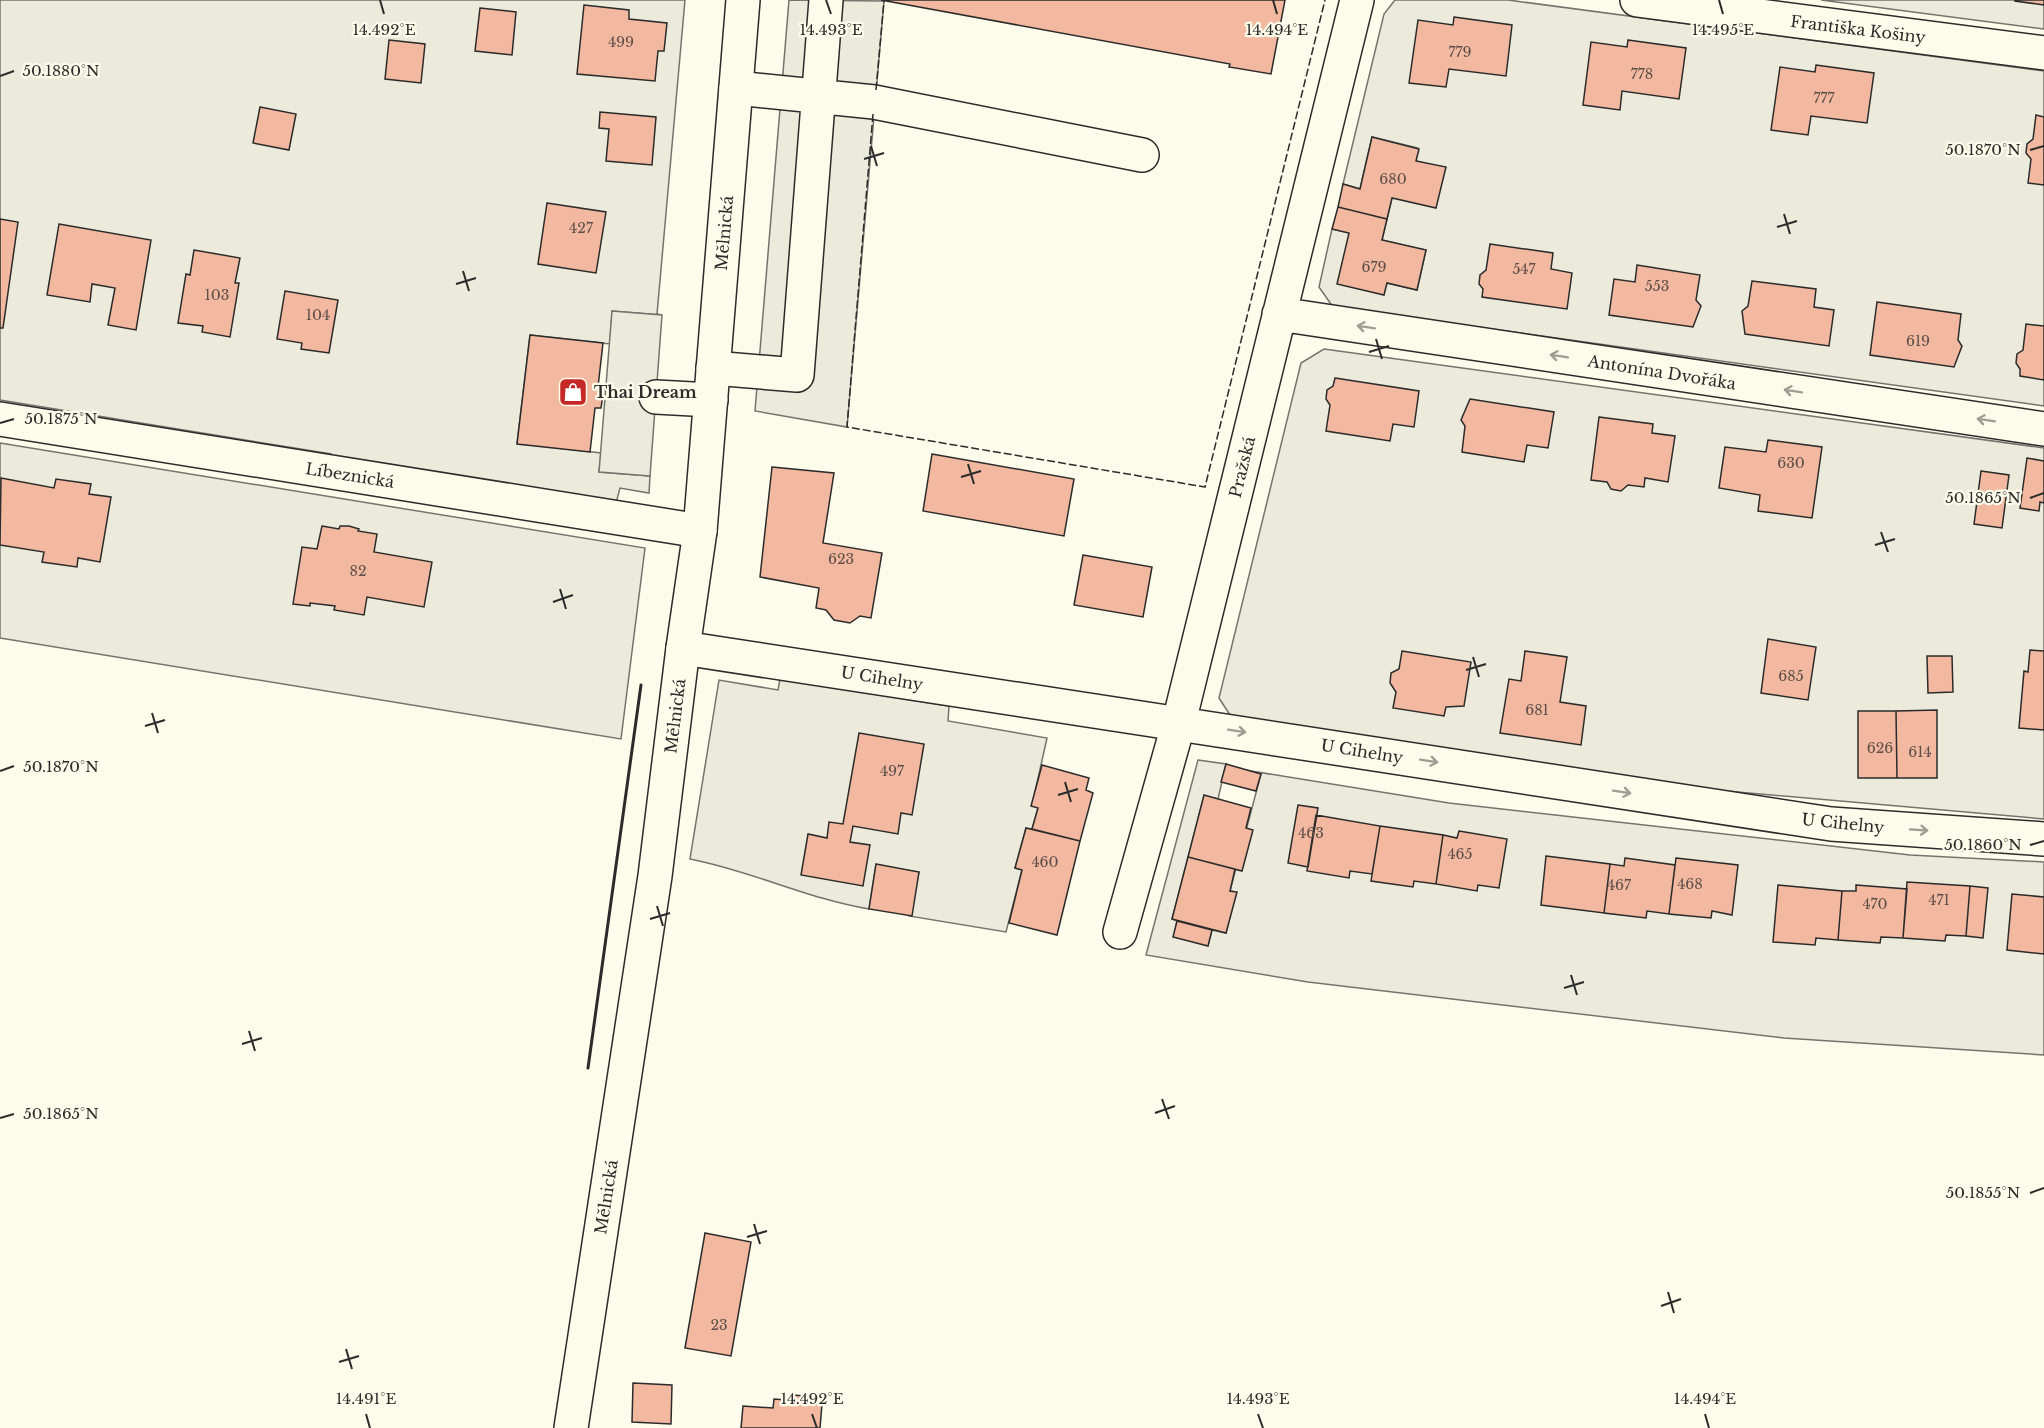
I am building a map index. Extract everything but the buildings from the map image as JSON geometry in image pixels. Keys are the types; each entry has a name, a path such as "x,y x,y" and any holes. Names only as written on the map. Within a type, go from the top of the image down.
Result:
{"street":[{"name":"Mělnická","path":"571,1428 655,876 682,648 700,531 743,0"},
{"path":"713,368 797,375 826,0"},
{"name":"Pražská","path":"1120,932 1179,722 1357,0"},
{"name":"Františka Košiny","path":"1637,0 2044,53"},
{"path":"736,88 874,102 1142,155"},
{"name":"Antonína Dvořáka","path":"1279,314 2044,429"},
{"path":"656,397 711,400"},
{"name":"Líbeznická","path":"0,418 700,531"},
{"name":"U Cihelny","path":"682,648 1179,722 1831,824 2044,839"}],"shaded area":[{"path":"0,0 685,0 657,314 662,315 612,311 610,344 530,335 517,443 601,453 599,472 650,476 649,493 620,488 615,507 331,461 331,454 0,400"},
{"path":"789,0 884,1 847,427 755,411"},
{"path":"1395,0 1508,0 2044,71 2044,406 1333,307 1319,287 1332,229 1349,233 1387,283 1417,290 1426,250 1382,240 1392,198 1445,168 1416,161 1418,148 1372,137 1360,189 1343,184 1384,14"},
{"path":"1821,0 2044,0 2044,29"},
{"path":"612,311 662,315 650,476 599,472"},
{"path":"1324,349 2044,448 2044,819 1715,790 1232,718 1219,698 1301,363"},
{"path":"0,443 645,548 621,739 0,638"},
{"path":"780,679 949,706 948,721 1047,738 1032,805 1038,808 1032,829 1026,828 1015,868 1022,870 1006,932 909,916 919,872 876,865 869,909 824,899 736,870 690,859 719,680 778,690"},
{"path":"1198,760 1226,764 1218,799 1204,796 1172,919 1177,921 1174,937 1208,945 1212,930 1226,933 1236,892 1230,891 1261,774 1245,770 1449,803 1910,855 2044,862 2044,1055 1784,1038 1308,982 1146,955"}],"fence":[{"path":"873,114 847,427 1205,487 1325,0"},
{"path":"876,90 884,1"}],"wall":[{"path":"588,1068 641,685"}],"place":[{"name":"Thai Dream","path":"573,392"}]}
